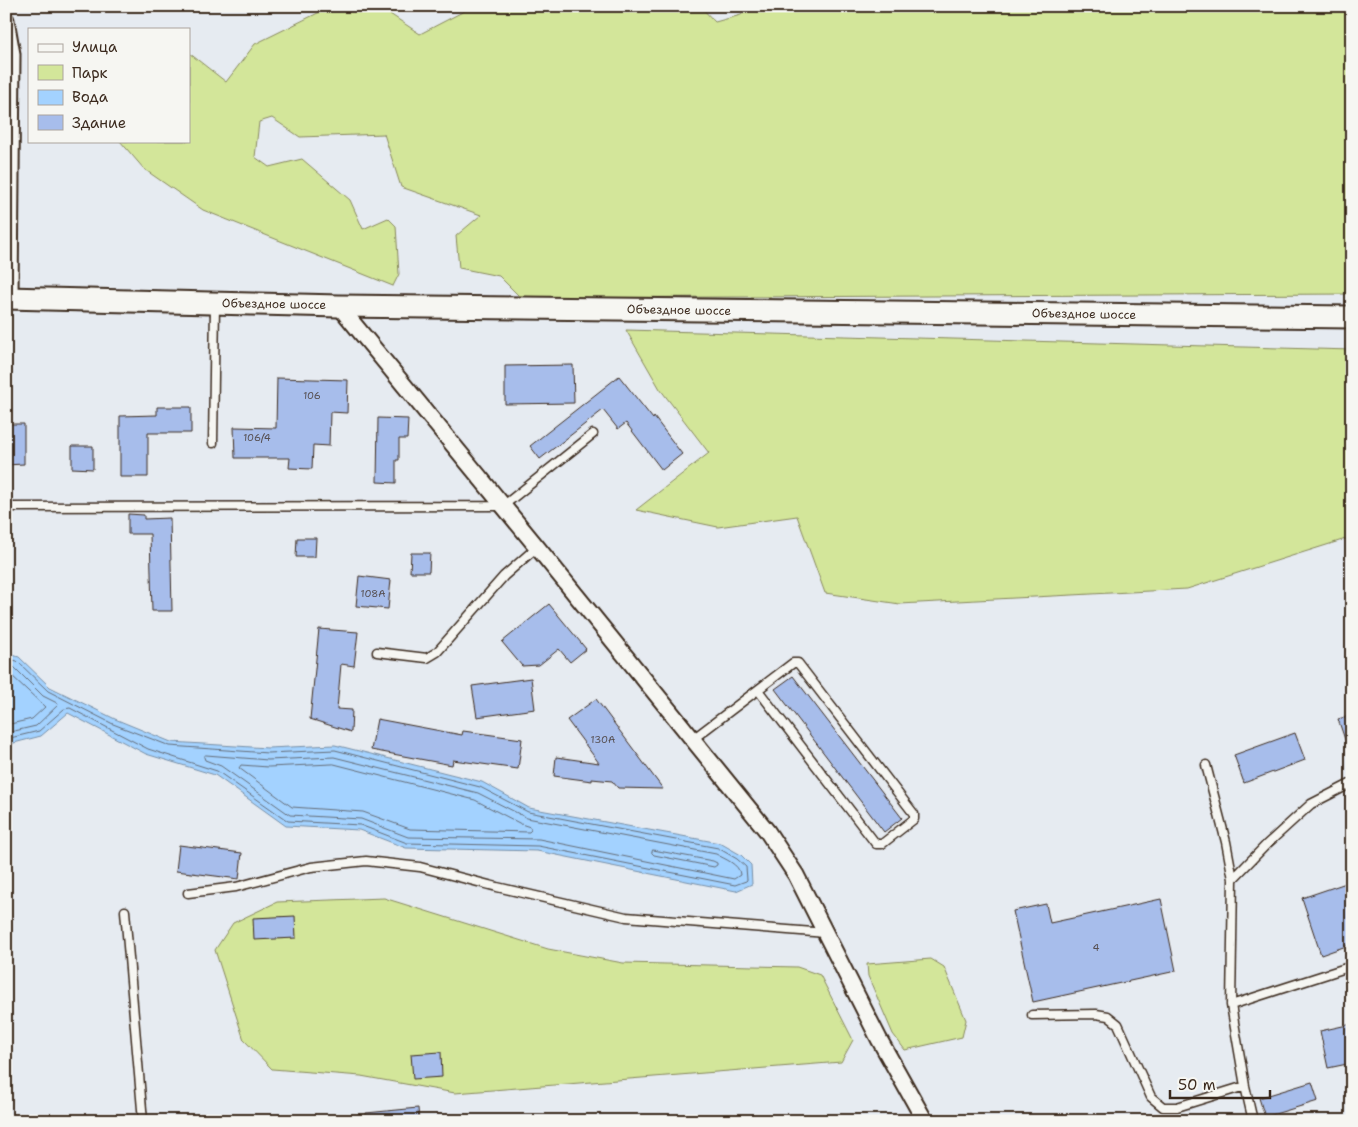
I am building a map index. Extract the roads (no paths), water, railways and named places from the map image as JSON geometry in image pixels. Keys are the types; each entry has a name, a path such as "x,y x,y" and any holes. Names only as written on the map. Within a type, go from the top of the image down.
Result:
{"main road":[{"name":"Объездное шоссе","path":"8,298 339,306 1352,317"}],"street":[{"path":"6,20 12,54 8,298"},
{"path":"339,306 767,831 796,875 879,1039 925,1121"}],"lane":[{"path":"213,443 215,303"},
{"path":"6,507 503,506 593,434"},
{"path":"377,652 427,658 437,652 504,576 537,547"},
{"path":"693,739 793,663 798,663 914,814 914,819 882,844 876,844 758,690"},
{"path":"1206,765 1226,842 1233,879 1231,1004 1253,1121"},
{"path":"1233,879 1266,845 1311,804 1352,783"},
{"path":"188,893 236,887 311,867 366,861 420,868 626,917 826,933"},
{"path":"125,911 143,1121"},
{"path":"1231,1004 1352,966"},
{"path":"1032,1015 1096,1014 1108,1016 1118,1024 1151,1097 1163,1107 1177,1107 1245,1086"}],"water":[{"path":"6,653 19,657 50,687 115,719 171,742 268,748 335,745 482,782 529,808 720,843 741,855 751,865 752,884 736,891 537,851 406,848 359,830 286,826 215,775 146,754 68,713 41,736 6,745"}]}
